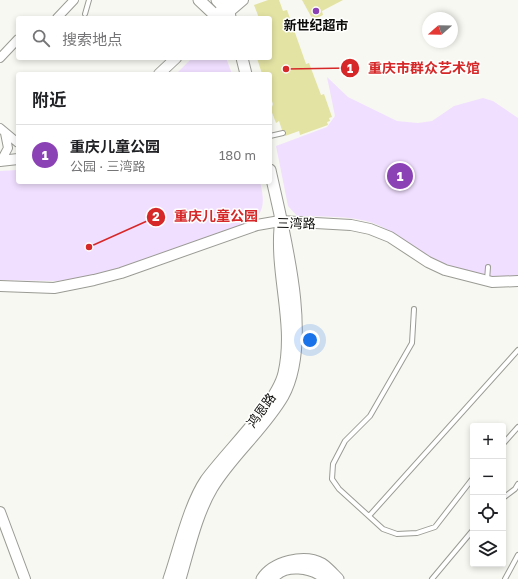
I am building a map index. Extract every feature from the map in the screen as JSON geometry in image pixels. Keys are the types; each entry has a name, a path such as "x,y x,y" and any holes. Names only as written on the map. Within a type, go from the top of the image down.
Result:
{"main road":[{"path":"200,1 211,16"},
{"path":"213,16 226,7"},
{"path":"242,60 246,72"},
{"name":"鸿恩路","path":"180,579 202,509 213,487 271,414 283,396 290,377 296,350 296,313 287,244 280,222 272,182"},
{"name":"鸿恩路","path":"169,579 194,504 206,481 264,409 284,374 287,352 288,316 279,244 280,222"},
{"path":"262,579 271,569 279,565 290,562 310,560 322,564 338,579"},
{"path":"272,579 281,572 295,568 309,568 320,573 326,579"}],"street":[{"path":"59,16 74,0"},
{"path":"226,7 243,0"},
{"path":"0,58 16,40"},
{"path":"161,72 174,60"},
{"path":"2,131 16,142"},
{"path":"0,161 8,148 2,131"},
{"path":"0,161 16,159"},
{"name":"三湾路","path":"0,286 54,288 88,282 121,273 257,225 280,222 351,225 370,229 390,237 428,262 445,270 487,281 518,281"},
{"path":"0,512 24,579"}],"lane":[{"path":"85,14 89,0"},
{"path":"272,136 283,133"},
{"path":"487,281 488,267"},
{"path":"414,309 412,343 370,416 345,441 333,464 332,480 339,489 383,529 397,534 417,533 431,528 439,522 470,482"},
{"path":"369,516 518,350"},
{"path":"506,441 518,427"},
{"path":"506,496 516,489 518,484"},
{"path":"432,579 472,531"},
{"path":"505,579 518,555"}],"shaded area":[{"path":"190,60 227,60 231,72 178,72"},
{"path":"327,77 348,97 397,121 418,123 432,121 454,106 483,98 493,101 518,118 518,278 511,279 480,275 449,268 429,259 381,226 364,220 297,216 288,206 276,146 327,127 335,116"},
{"path":"16,170 16,184 260,184 263,199 259,214 250,222 107,273 78,279 56,281 0,280 0,171"}],"building":[{"path":"268,0 279,0 283,11 287,10 306,64 309,63 321,95 324,94 332,117 329,118 330,121 327,122 328,125 300,135 299,131 285,136 286,131 282,130 279,121 276,123 272,113 272,72 261,72 258,60 272,60 272,16 258,16 254,5"},
{"path":"302,0 343,0 322,11 323,15 313,20"}],"place":[{"name":"新世纪超市","path":"316,11"},
{"name":"重庆市群众艺术馆","path":"286,69"},
{"name":"重庆儿童公园","path":"400,176"},
{"name":"重庆儿童公园","path":"89,247"}]}
